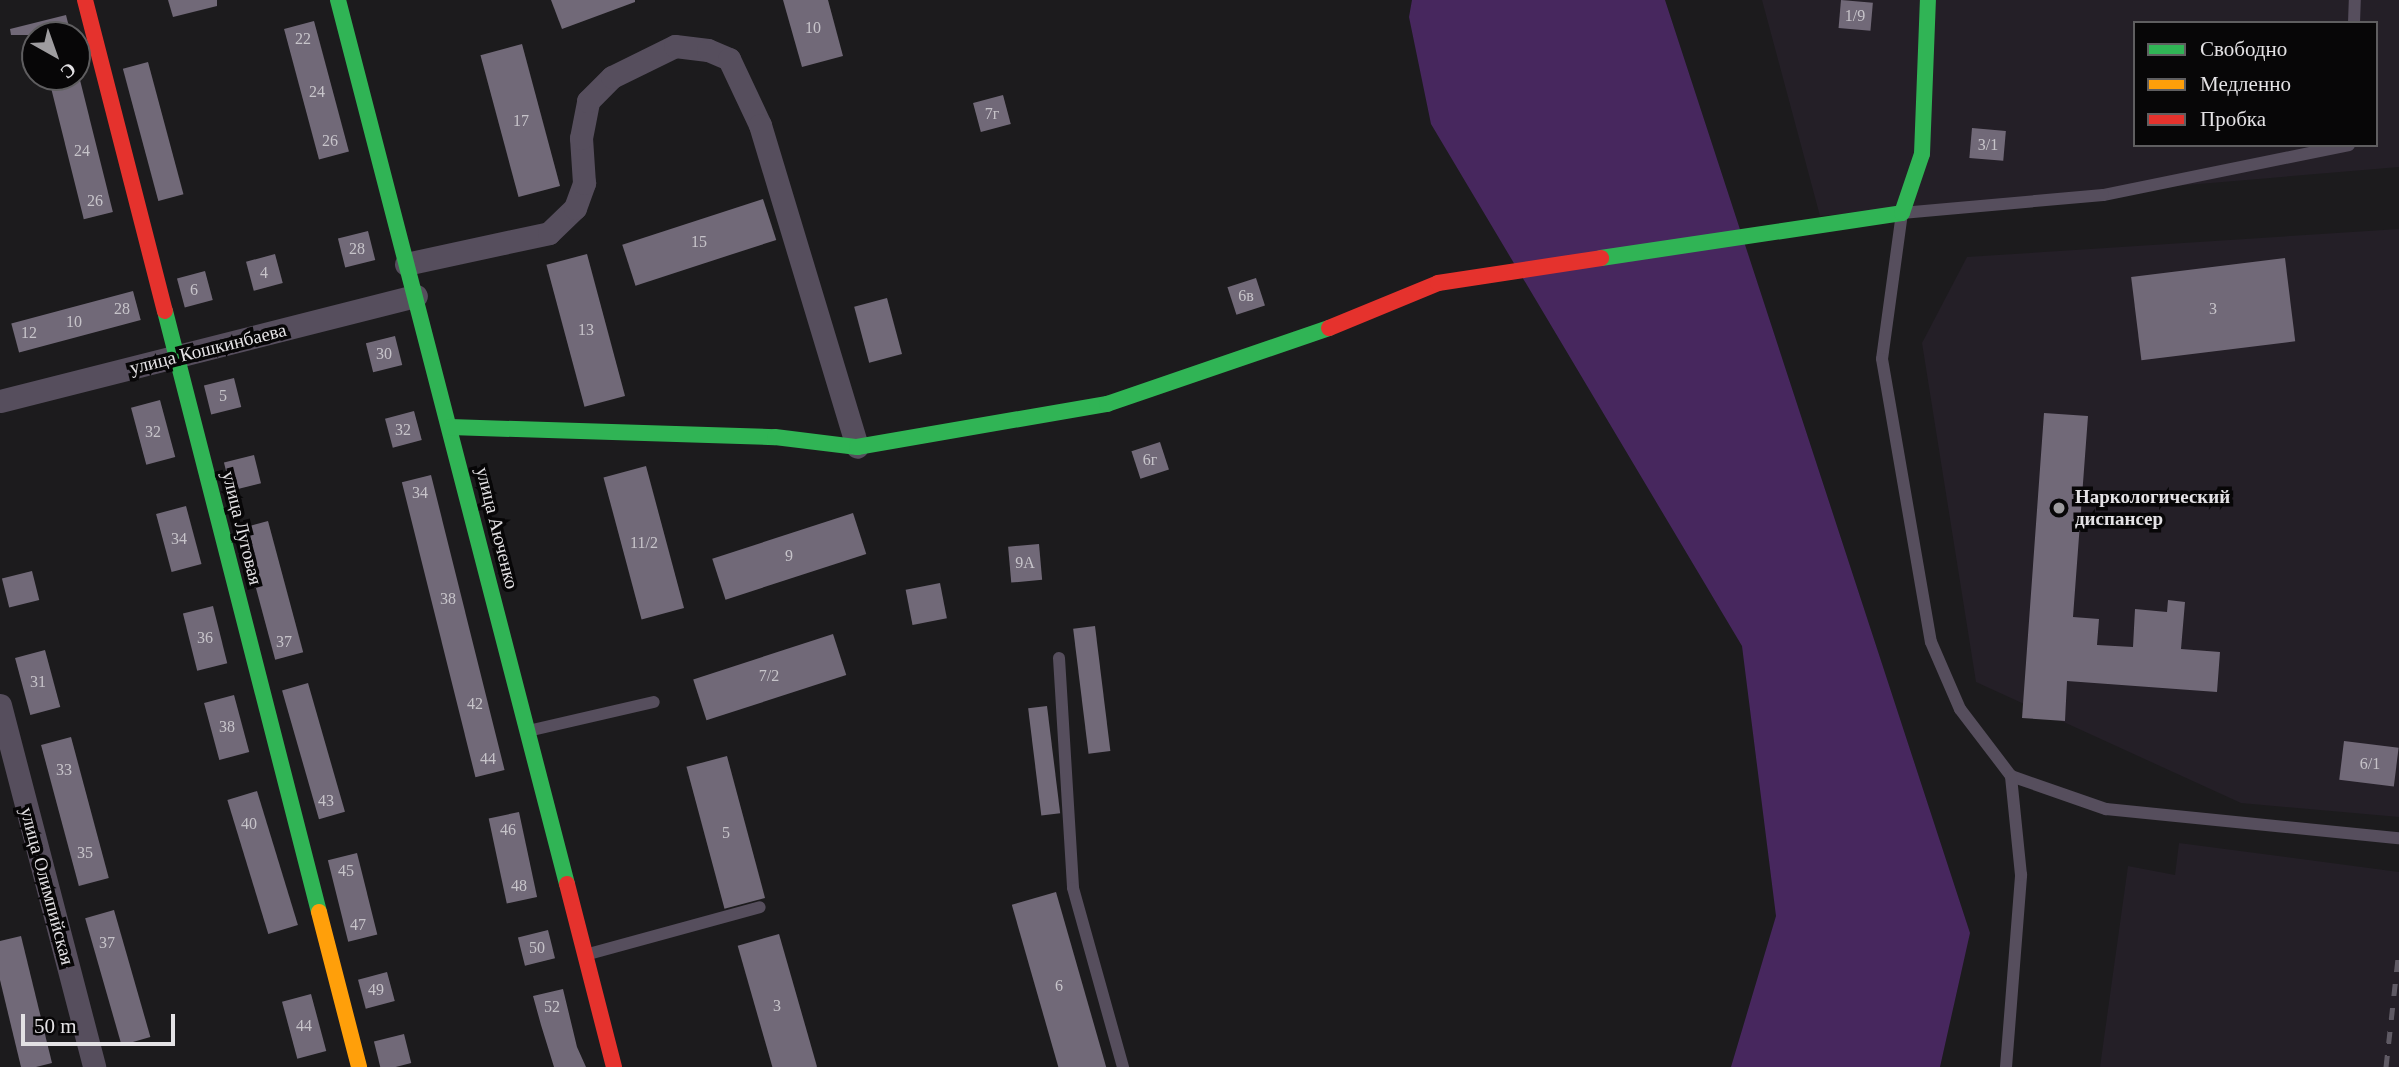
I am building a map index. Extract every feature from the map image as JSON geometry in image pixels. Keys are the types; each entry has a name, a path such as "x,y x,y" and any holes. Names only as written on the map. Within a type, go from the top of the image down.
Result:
{"street":[{"name":"улица Луговая","path":"85,0 359,1067"},
{"path":"450,427 775,437 857,447 1107,404 1345,322 1438,282 1902,213 1922,154 1928,0"},
{"name":"улица Аюченко","path":"340,1 614,1067"},
{"path":"406,264 549,233 575,208 584,183 581,138 588,101 612,77 676,46 708,50 729,59 760,125 857,447"},
{"name":"улица Кошкинбаева","path":"0,401 416,296"},
{"name":"улица Олимпийская","path":"0,705 94,1067"}],"lane":[{"path":"2354,21 2355,0"},
{"path":"2006,1067 2021,875 2011,776 1961,709 1931,642 1882,359 1902,213 2103,195 2339,147"},
{"path":"1059,658 1073,888 1123,1067"},
{"path":"527,731 654,702"},
{"path":"2011,776 2106,809 2399,838"},
{"path":"584,956 760,907"}],"shaded area":[{"path":"1412,0 1665,0 1970,933 1940,1067 1731,1067 1776,916 1742,646 1431,124 1409,17"},
{"path":"1762,0 2399,0 2399,167 1820,216"},
{"path":"2399,229 2399,817 2241,803 1976,682 1922,343 1967,257"},
{"path":"2179,843 2399,872 2399,1067 2100,1067 2128,866 2175,875"}],"building":[{"path":"168,0 217,0 217,6 173,17"},
{"path":"551,0 635,0 635,2 562,29"},
{"path":"783,0 828,0 843,56 802,67"},
{"path":"1841,0 1873,3 1870,31 1839,28"},
{"path":"66,15 68,21 42,21"},
{"path":"314,21 349,151 319,159 284,29"},
{"path":"21,26 21,35 11,35 10,29"},
{"path":"522,44 560,186 519,197 480,55"},
{"path":"148,62 183,194 158,201 123,69"},
{"path":"52,91 83,91 113,212 84,219"},
{"path":"1003,95 1011,124 981,132 973,103"},
{"path":"1972,128 2006,131 2003,161 1969,158"},
{"path":"763,199 776,240 636,286 622,245"},
{"path":"368,231 375,260 345,268 338,238"},
{"path":"275,254 283,283 254,291 246,262"},
{"path":"587,254 625,396 584,407 546,265"},
{"path":"2285,258 2295,341 2141,360 2131,277"},
{"path":"205,271 213,300 185,307 177,279"},
{"path":"1256,278 1265,306 1236,315 1227,287"},
{"path":"133,291 141,320 19,353 11,324"},
{"path":"887,298 902,354 869,363 854,307"},
{"path":"395,336 402,365 373,372 366,343"},
{"path":"234,378 241,407 211,415 204,385"},
{"path":"160,400 175,457 146,465 131,408"},
{"path":"414,411 422,440 393,448 385,419"},
{"name":"Наркологический диспансер","path":"2044,413 2088,416 2073,617 2099,619 2097,645 2133,647 2135,609 2167,612 2168,600 2185,602 2181,649 2220,652 2217,692 2067,681 2065,721 2022,718"},
{"path":"1160,442 1169,470 1140,479 1131,451"},
{"path":"254,455 261,483 231,491 224,462"},
{"path":"646,466 684,608 642,619 603,477"},
{"path":"431,475 505,770 475,777 402,482"},
{"path":"186,506 202,564 172,572 156,514"},
{"path":"853,513 866,554 726,600 712,559"},
{"path":"268,521 303,652 275,660 240,529"},
{"path":"1039,544 1042,580 1011,583 1008,547"},
{"path":"32,571 39,600 9,608 2,578"},
{"path":"940,583 947,618 913,625 906,590"},
{"path":"213,606 227,663 197,671 183,613"},
{"path":"1095,626 1110,751 1089,754 1073,629"},
{"path":"833,634 846,675 706,720 693,679"},
{"path":"45,650 60,707 30,715 15,658"},
{"path":"308,683 345,812 319,819 282,690"},
{"path":"234,695 249,752 219,760 204,703"},
{"path":"1047,706 1060,813 1041,816 1028,708"},
{"path":"71,737 109,878 79,886 41,745"},
{"path":"2344,741 2399,748 2394,786 2339,780"},
{"path":"727,756 765,898 724,909 686,767"},
{"path":"257,791 298,925 268,934 227,800"},
{"path":"519,812 537,897 507,904 489,818"},
{"path":"357,853 377,935 348,942 328,860"},
{"path":"1056,892 1106,1067 1058,1067 1012,905"},
{"path":"114,910 150,1037 122,1045 85,918"},
{"path":"548,930 555,958 525,966 518,937"},
{"path":"779,934 817,1067 772,1067 738,946"},
{"path":"21,936 52,1063 36,1067 21,1067 0,980 0,941"},
{"path":"387,972 395,1001 366,1009 358,980"},
{"path":"563,989 577,1047 586,1067 554,1067 541,1025 533,996"},
{"path":"311,994 326,1051 297,1059 282,1002"},
{"path":"404,1034 411,1063 380,1067 374,1041"}],"railway":[{"path":"2386,1067 2399,950"}],"traffic: fast":[{"path":"338,0 567,884"},
{"path":"1601,258 1902,213 1922,154 1928,0"},
{"path":"165,311 319,912"},
{"path":"450,427 775,437 857,447 1107,404 1329,328"}],"traffic: slow":[{"path":"319,912 359,1067"}],"traffic: jam":[{"path":"85,0 165,311"},
{"path":"1329,328 1438,283 1601,258"},
{"path":"567,884 614,1067"}],"place":[{"name":"Наркологический диспансер","path":"2059,508"}]}
